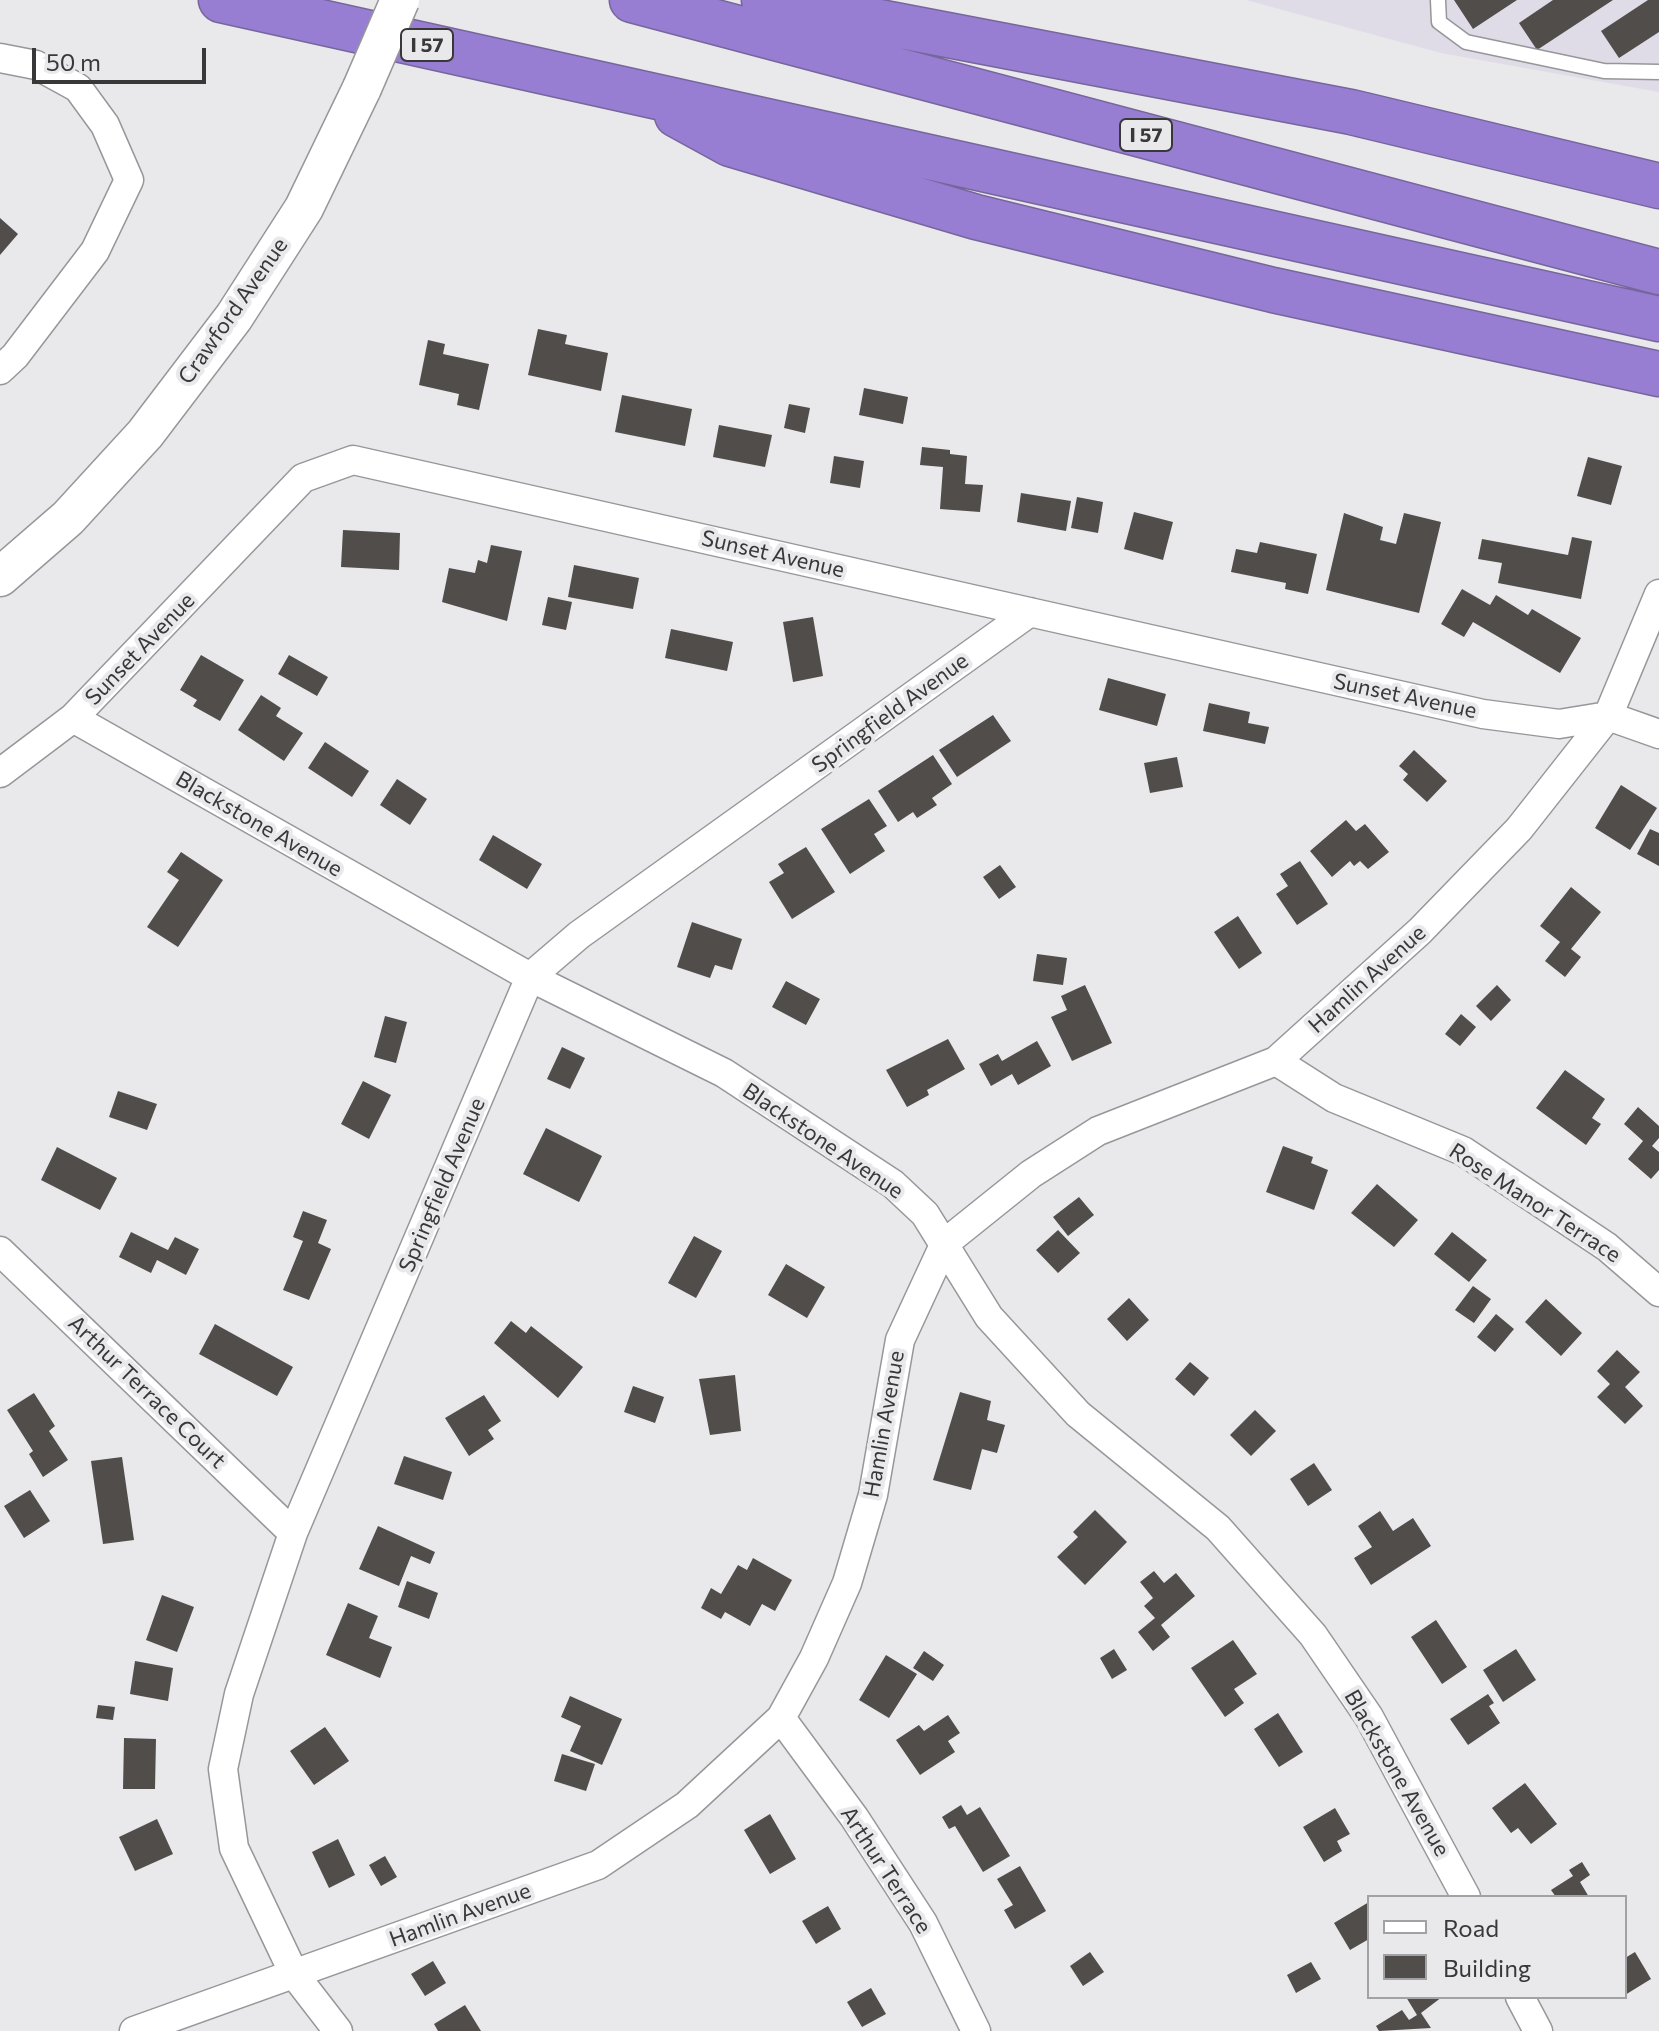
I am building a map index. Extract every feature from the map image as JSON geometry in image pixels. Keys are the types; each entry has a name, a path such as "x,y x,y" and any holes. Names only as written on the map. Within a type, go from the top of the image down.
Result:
{"highway":[{"name":"I 57","path":"221,0 1659,319"},
{"name":"I 57","path":"632,0 1659,272"},
{"path":"764,0 1351,112 1659,186"},
{"path":"633,91 730,144 976,217 1273,290 1659,374"},
{"path":"1455,137 1659,164"},
{"path":"1577,356 1659,383"}],"main road":[{"name":"Crawford Avenue","path":"0,577 68,518 145,434 234,317 304,208 400,0"}],"street":[{"path":"0,58 36,65 78,88 105,125 129,180 95,251 15,356 0,370"},
{"name":"Sunset Avenue","path":"0,773 73,718 303,478 353,460 1483,714 1559,724 1608,716 1659,734"},
{"name":"Hamlin Avenue","path":"134,2031 598,1865 687,1805 781,1718 814,1658 847,1583 873,1495 900,1340 945,1243 1031,1174 1098,1131 1276,1061 1420,931 1519,829 1608,716 1659,594"},
{"name":"Springfield Avenue","path":"338,2031 294,1974 234,1848 223,1769 239,1694 293,1533 530,977 579,935 1030,612"},
{"name":"Blackstone Avenue","path":"73,718 530,977 724,1073 893,1184 925,1214 989,1317 1078,1414 1218,1528 1313,1635 1369,1717 1465,1895"},
{"name":"Rose Manor Terrace","path":"1276,1061 1334,1098 1463,1151 1607,1247 1659,1292"},
{"name":"Arthur Terrace Court","path":"0,1251 293,1533"},
{"name":"Arthur Terrace","path":"781,1718 854,1817 923,1923 976,2031"},
{"path":"1521,1999 1538,2031"}],"lane":[{"path":"1438,0 1439,22 1466,42 1604,71 1659,72"}],"shaded area":[{"path":"1246,0 1659,0 1659,92 1441,53"}],"building":[{"path":"1454,0 1517,0 1473,29"},
{"path":"1553,0 1613,0 1537,50 1519,23"},
{"path":"1648,0 1659,0 1659,32 1619,58 1601,31"},
{"path":"0,218 18,234 0,255"},
{"path":"538,329 567,335 565,344 608,353 601,391 528,375"},
{"path":"428,340 445,344 443,354 489,364 479,410 457,405 459,394 419,385"},
{"path":"864,388 908,397 903,424 859,415"},
{"path":"622,395 692,409 685,446 615,432"},
{"path":"789,404 810,408 805,433 784,428"},
{"path":"719,425 772,435 765,467 713,457"},
{"path":"922,447 950,450 950,454 967,456 965,484 983,485 980,512 940,509 943,467 920,465"},
{"path":"834,456 864,461 860,488 830,483"},
{"path":"1588,457 1622,466 1611,505 1577,496"},
{"path":"1021,493 1071,501 1066,531 1017,522"},
{"path":"1077,497 1103,502 1098,533 1071,528"},
{"path":"1134,512 1173,522 1163,560 1124,549"},
{"path":"1344,513 1383,527 1380,540 1396,544 1404,513 1441,522 1419,613 1326,590"},
{"path":"343,530 400,533 399,570 341,567"},
{"path":"1572,537 1592,541 1581,599 1498,583 1502,563 1478,559 1482,539 1568,555"},
{"path":"1260,542 1317,554 1308,594 1285,589 1286,583 1231,572 1236,549 1257,553"},
{"path":"491,545 522,551 507,621 442,602 449,568 475,573 478,560 487,563"},
{"path":"574,565 639,578 633,609 568,597"},
{"path":"1462,589 1490,605 1496,595 1528,615 1532,609 1581,638 1560,673 1473,622 1464,637 1441,624"},
{"path":"548,597 572,602 566,630 542,625"},
{"path":"813,617 823,676 793,682 783,622"},
{"path":"671,629 733,642 727,671 665,658"},
{"path":"201,655 244,680 220,721 193,706 197,700 180,690"},
{"path":"289,655 328,677 317,696 278,674"},
{"path":"1108,678 1166,694 1157,726 1099,710"},
{"path":"261,695 281,708 276,716 303,733 284,761 238,730"},
{"path":"1209,703 1250,712 1248,723 1269,727 1265,744 1203,731"},
{"path":"993,715 1011,741 957,777 939,750"},
{"path":"325,742 369,771 352,797 308,768"},
{"path":"1414,750 1447,781 1427,802 1403,780 1408,774 1399,766"},
{"path":"933,755 952,784 932,798 937,805 917,818 913,812 898,822 878,791"},
{"path":"1177,757 1183,787 1150,793 1144,763"},
{"path":"397,779 427,799 410,825 380,805"},
{"path":"1621,785 1657,808 1630,850 1595,828"},
{"path":"869,799 887,826 874,834 885,851 850,874 821,829"},
{"path":"1346,820 1356,831 1365,824 1389,852 1368,869 1360,861 1354,866 1350,861 1332,877 1310,851"},
{"path":"1650,829 1659,833 1659,866 1637,854"},
{"path":"493,835 542,864 527,889 479,860"},
{"path":"806,847 835,892 792,919 769,882 784,873 778,864"},
{"path":"181,852 223,880 178,947 147,927 179,880 167,872"},
{"path":"1300,861 1328,904 1297,925 1276,894 1288,886 1280,874"},
{"path":"1000,865 1016,887 999,899 983,877"},
{"path":"1571,887 1601,912 1571,949 1581,957 1565,977 1545,961 1560,942 1540,926"},
{"path":"1238,916 1262,953 1239,969 1214,932"},
{"path":"692,922 742,939 732,970 715,965 710,978 677,967"},
{"path":"1037,954 1067,958 1063,985 1033,981"},
{"path":"786,981 820,999 806,1025 772,1007"},
{"path":"1085,985 1112,1043 1072,1061 1051,1017 1067,1010 1061,996"},
{"path":"1497,985 1511,1000 1491,1021 1476,1006"},
{"path":"1461,1014 1476,1027 1460,1046 1445,1034"},
{"path":"385,1016 407,1022 396,1063 374,1057"},
{"path":"948,1039 965,1069 927,1090 929,1095 907,1107 886,1070"},
{"path":"1037,1041 1051,1066 1018,1085 1012,1074 991,1086 979,1064 998,1054 1002,1061"},
{"path":"562,1047 585,1058 570,1089 547,1079"},
{"path":"1565,1070 1605,1099 1592,1118 1601,1124 1586,1145 1536,1108"},
{"path":"363,1081 391,1095 369,1139 341,1124"},
{"path":"118,1091 157,1104 147,1130 109,1117"},
{"path":"1638,1107 1659,1126 1659,1138 1652,1146 1659,1152 1659,1170 1651,1179 1628,1159 1643,1141 1624,1124"},
{"path":"546,1128 602,1156 579,1202 523,1174"},
{"path":"1283,1146 1313,1157 1311,1163 1328,1170 1314,1210 1266,1192"},
{"path":"57,1147 117,1178 100,1210 41,1180"},
{"path":"1377,1184 1418,1220 1394,1247 1351,1213"},
{"path":"1079,1197 1094,1215 1068,1236 1053,1217"},
{"path":"303,1211 327,1220 318,1243 331,1249 309,1300 283,1290 303,1241 293,1237"},
{"path":"1058,1230 1080,1253 1058,1273 1036,1250"},
{"path":"131,1232 168,1250 175,1237 199,1249 186,1275 157,1260 151,1273 119,1257"},
{"path":"1452,1232 1487,1260 1469,1282 1434,1254"},
{"path":"694,1236 722,1251 696,1298 668,1283"},
{"path":"786,1264 825,1287 807,1318 768,1295"},
{"path":"1473,1286 1491,1299 1474,1323 1455,1310"},
{"path":"1129,1298 1149,1320 1127,1341 1107,1319"},
{"path":"1546,1299 1582,1333 1561,1356 1525,1322"},
{"path":"1496,1314 1514,1329 1495,1352 1477,1337"},
{"path":"511,1321 526,1333 531,1326 583,1367 558,1398 494,1343"},
{"path":"215,1324 293,1367 277,1396 199,1354"},
{"path":"1617,1350 1640,1372 1625,1387 1643,1406 1625,1424 1597,1397 1610,1384 1597,1371"},
{"path":"1190,1362 1209,1378 1194,1396 1175,1379"},
{"path":"735,1375 741,1431 710,1435 699,1379"},
{"path":"633,1386 664,1397 655,1423 624,1412"},
{"path":"960,1392 991,1401 987,1420 1005,1425 997,1453 982,1449 971,1490 933,1480"},
{"path":"34,1393 55,1426 49,1431 68,1460 43,1477 29,1454 33,1451 7,1410"},
{"path":"484,1395 501,1421 488,1430 494,1439 469,1456 445,1418"},
{"path":"1255,1410 1276,1431 1251,1456 1230,1435"},
{"path":"404,1456 452,1472 443,1500 394,1484"},
{"path":"122,1457 134,1540 103,1544 91,1461"},
{"path":"1314,1463 1332,1490 1308,1506 1290,1479"},
{"path":"30,1490 50,1521 24,1538 4,1506"},
{"path":"1095,1510 1127,1542 1085,1585 1057,1557 1078,1537 1073,1532"},
{"path":"1380,1511 1393,1531 1413,1518 1431,1546 1371,1585 1354,1558 1372,1547 1358,1526"},
{"path":"378,1526 435,1552 430,1564 411,1556 399,1586 359,1569"},
{"path":"753,1558 792,1580 775,1611 762,1604 750,1626 725,1612 721,1619 701,1608 711,1588 721,1594 738,1565 747,1570"},
{"path":"1154,1571 1164,1583 1176,1573 1195,1596 1161,1625 1170,1637 1153,1651 1138,1632 1155,1618 1144,1606 1153,1598 1140,1582"},
{"path":"407,1581 438,1593 429,1619 398,1607"},
{"path":"162,1595 194,1607 177,1652 146,1640"},
{"path":"348,1603 378,1616 369,1638 392,1647 380,1678 326,1655"},
{"path":"1436,1620 1467,1667 1442,1684 1411,1637"},
{"path":"1233,1640 1257,1674 1234,1689 1244,1703 1225,1717 1191,1668"},
{"path":"1114,1649 1127,1670 1112,1679 1100,1658"},
{"path":"1516,1649 1536,1680 1503,1702 1483,1670"},
{"path":"924,1651 944,1665 933,1681 913,1668"},
{"path":"886,1655 917,1674 889,1718 859,1700"},
{"path":"135,1661 173,1668 168,1701 130,1694"},
{"path":"1488,1694 1494,1703 1489,1706 1500,1723 1468,1745 1450,1719"},
{"path":"570,1696 622,1719 602,1765 570,1751 581,1726 561,1717"},
{"path":"98,1705 115,1707 113,1720 96,1718"},
{"path":"1278,1713 1303,1752 1279,1767 1254,1729"},
{"path":"948,1715 960,1733 948,1741 955,1752 920,1775 896,1740 919,1725 924,1731"},
{"path":"325,1727 349,1761 314,1785 290,1751"},
{"path":"124,1738 156,1739 155,1789 123,1789"},
{"path":"562,1754 595,1764 586,1791 554,1781"},
{"path":"1525,1783 1557,1824 1531,1844 1518,1828 1511,1833 1492,1808"},
{"path":"961,1805 967,1815 980,1807 1010,1856 983,1872 955,1826 949,1829 942,1817"},
{"path":"1335,1808 1350,1834 1337,1841 1342,1851 1324,1862 1303,1827"},
{"path":"770,1814 796,1859 770,1874 744,1830"},
{"path":"157,1819 173,1854 135,1871 119,1837"},
{"path":"338,1839 355,1875 329,1888 312,1852"},
{"path":"385,1856 397,1877 381,1886 369,1865"},
{"path":"1582,1862 1590,1875 1580,1882 1588,1895 1555,1895 1551,1890 1573,1876 1569,1870"},
{"path":"1020,1866 1046,1911 1015,1929 1004,1910 1013,1905 997,1879"},
{"path":"1367,1903 1367,1940 1350,1950 1334,1923"},
{"path":"828,1906 841,1929 816,1944 802,1921"},
{"path":"1090,1952 1104,1972 1083,1986 1070,1966"},
{"path":"1635,1952 1651,1979 1627,1994 1627,1957"},
{"path":"433,1961 446,1983 425,1996 411,1974"},
{"path":"1311,1962 1321,1979 1296,1993 1287,1975"},
{"path":"871,1988 886,2014 862,2027 847,2002"},
{"path":"1407,1999 1439,1999 1421,2013 1431,2028 1379,2031 1376,2026 1402,2010 1409,2020 1417,2015"},
{"path":"465,2005 481,2031 438,2031 434,2024"}]}
